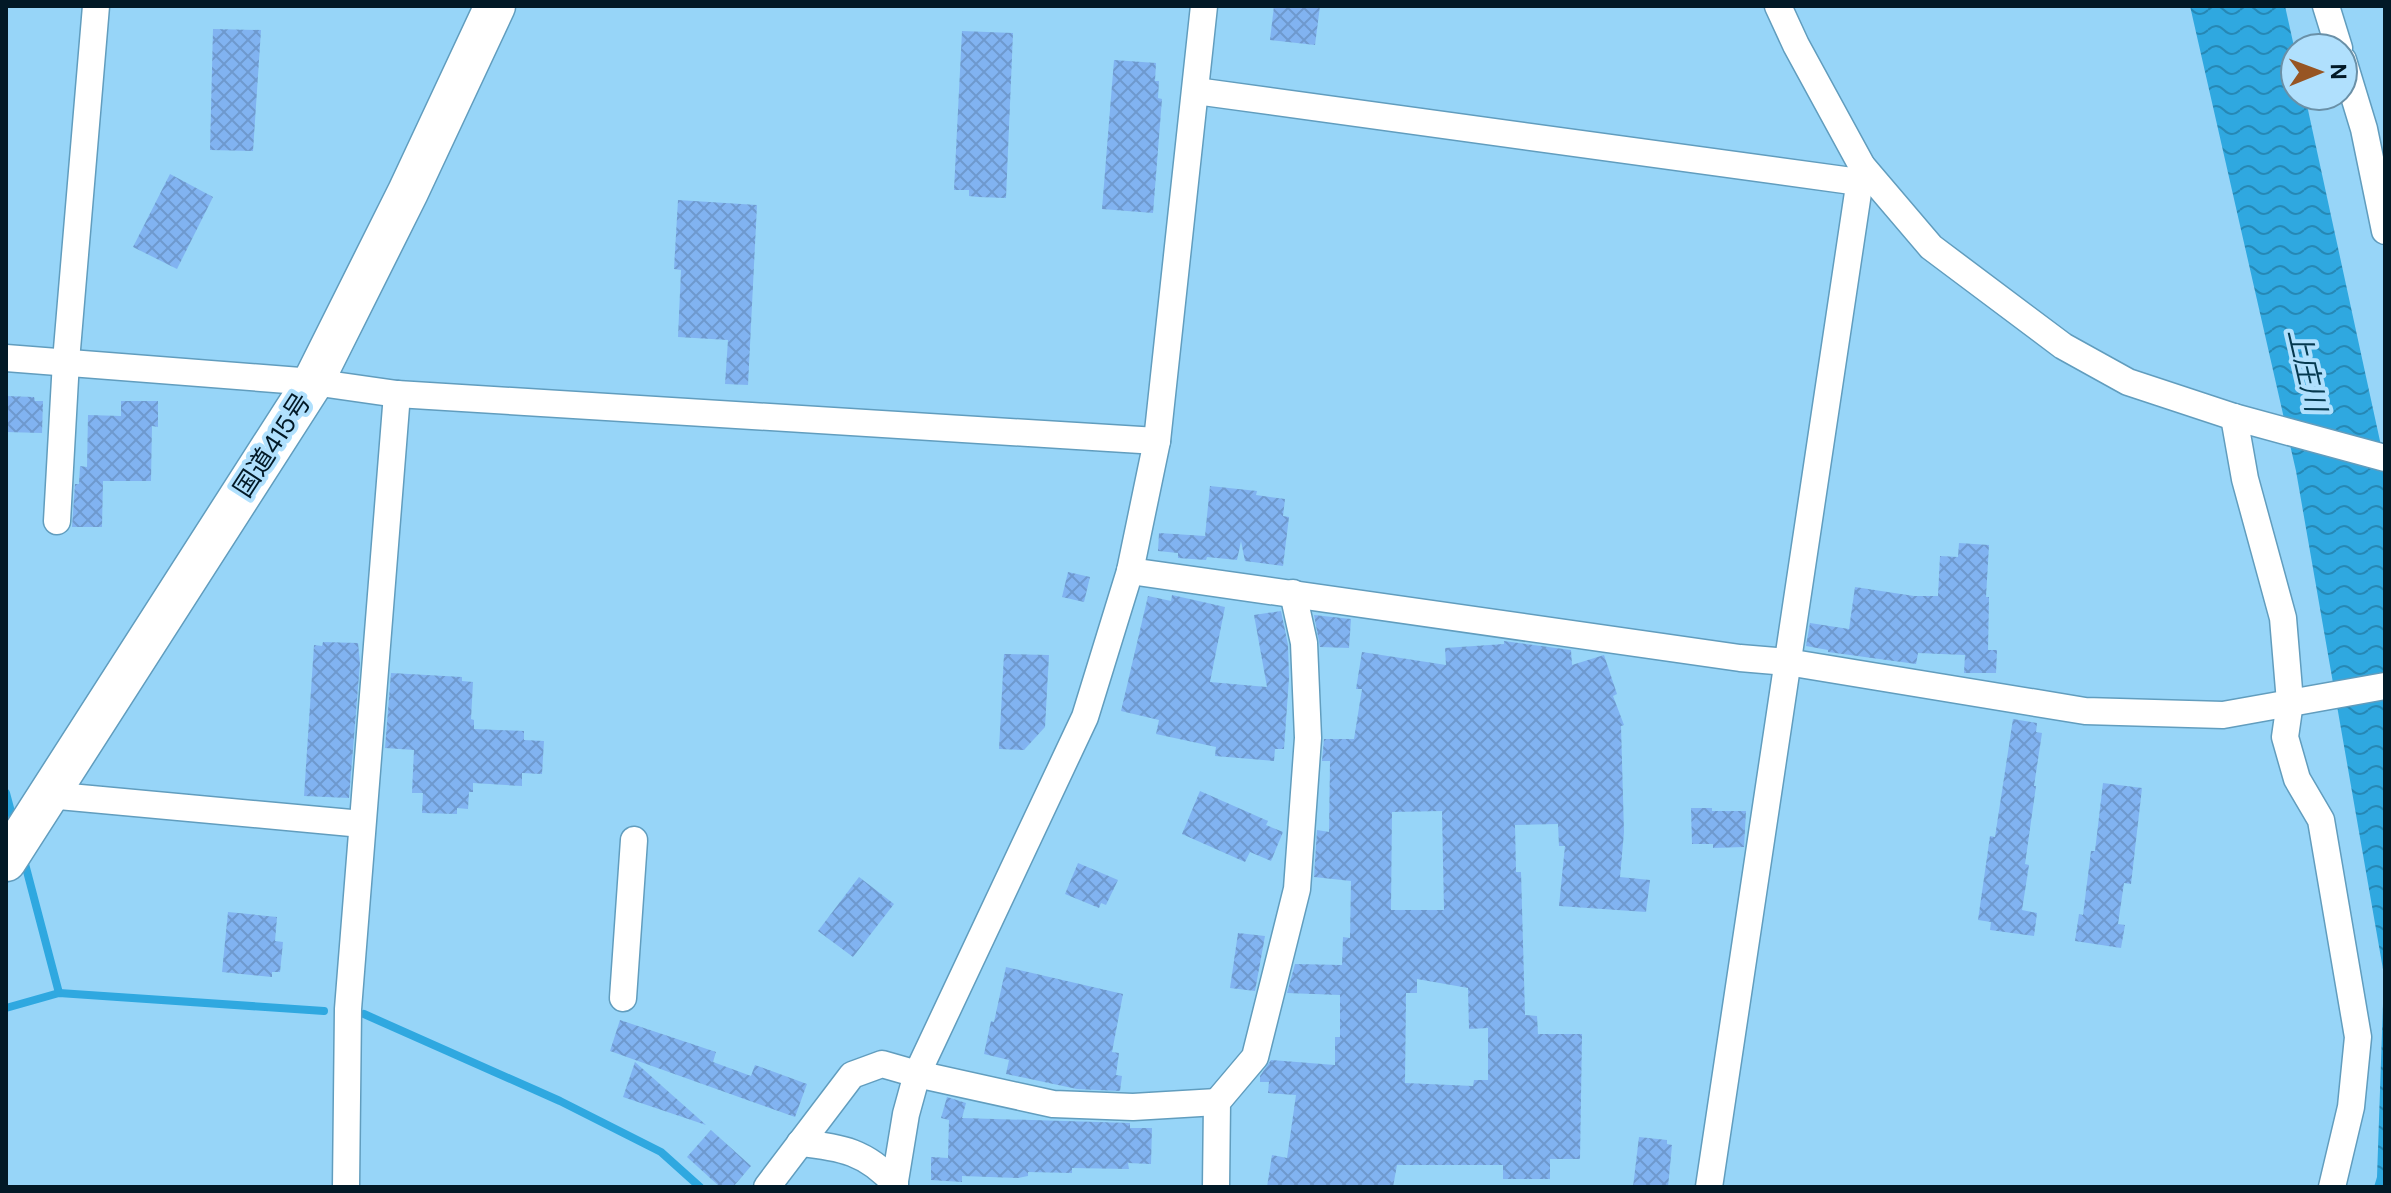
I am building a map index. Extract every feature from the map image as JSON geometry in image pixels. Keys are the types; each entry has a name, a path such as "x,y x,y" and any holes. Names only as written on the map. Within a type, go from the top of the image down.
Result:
{"highway":[{"name":"国道415号","path":"6,861 313,382 408,192 495,6"}],"street":[{"path":"57,521 66,361 96,6"},
{"path":"1778,6 1861,174 1931,247 2063,346 2128,382 2234,417 2385,458"},
{"path":"2326,6 2334,32"},
{"path":"894,1186 906,1114 917,1074 1085,717 1130,571 1157,441 1196,91 1198,7"},
{"path":"1196,91 1861,174"},
{"path":"2359,112 2385,231"},
{"path":"1709,1187 1861,174"},
{"path":"6,358 313,382 397,394 1157,441"},
{"path":"346,1187 348,1009 397,394"},
{"path":"2234,417 2245,479 2283,618 2290,702 2285,737 2297,779 2321,820 2358,1037 2351,1107 2332,1187"},
{"path":"1130,571 1740,658 1787,662 2085,711 2223,715 2385,686"},
{"path":"1216,1187 1217,1102 1255,1057 1297,889 1308,738 1304,643 1293,593"},
{"path":"48,795 362,824"},
{"path":"623,998 634,840"},
{"path":"767,1187 852,1075 882,1064 1053,1104 1133,1107 1217,1102"},
{"path":"800,1143 846,1150 880,1167 894,1186"}],"water":[{"name":"上庄川","path":"2190,6 2285,6 2291,32 2279,32 2279,112 2308,112 2385,464 2385,1187 2374,1187 2377,1177 2384,975 2296,471"}],"building":[{"path":"1274,6 1320,6 1315,45 1270,40"},
{"path":"213,29 261,30 253,151 210,150"},
{"path":"962,31 1013,33 1006,198 969,196 969,190 954,190"},
{"path":"1114,60 1156,63 1155,81 1159,81 1158,98 1162,99 1153,213 1102,209"},
{"path":"170,174 213,197 177,269 133,247"},
{"path":"678,200 757,205 748,385 725,384 728,340 678,337 681,270 674,269"},
{"path":"6,396 34,397 35,401 43,401 42,433 6,432"},
{"path":"121,401 158,401 158,427 152,426 151,481 103,481 102,527 72,527 75,484 79,484 80,466 87,467 88,415 121,416"},
{"path":"1210,486 1257,491 1256,495 1285,499 1283,516 1289,517 1283,566 1245,561 1241,541 1237,560 1178,558 1178,553 1158,551 1159,533 1205,536"},
{"path":"1959,543 1989,545 1986,597 1989,597 1988,650 1997,650 1996,673 1964,673 1965,655 1918,653 1916,664 1806,646 1810,623 1849,629 1855,587 1914,596 1938,596 1940,556 1958,557"},
{"path":"1068,572 1090,577 1084,602 1062,597"},
{"path":"1172,595 1225,607 1210,682 1267,687 1254,615 1281,611 1288,645 1289,678 1284,749 1275,749 1274,761 1215,756 1216,747 1156,734 1159,720 1121,711 1148,596 1171,601"},
{"path":"1314,615 1351,619 1349,648 1320,647"},
{"path":"1504,641 1571,650 1572,665 1604,655 1617,694 1613,696 1624,725 1621,726 1624,832 1620,877 1650,880 1646,912 1559,906 1565,846 1559,846 1558,824 1515,825 1516,872 1521,872 1525,1015 1537,1016 1538,1034 1582,1034 1580,1159 1550,1159 1550,1179 1503,1179 1503,1165 1397,1165 1393,1187 1267,1187 1272,1155 1287,1158 1296,1095 1268,1093 1269,1082 1260,1082 1260,1076 1271,1060 1335,1065 1335,1037 1340,1037 1340,995 1287,993 1295,964 1342,965 1343,937 1350,938 1351,881 1314,877 1317,830 1329,832 1330,761 1322,761 1324,739 1354,739 1362,689 1356,689 1362,652 1446,665 1445,648 1504,644","holes":["1442,811 1444,910 1391,910 1392,812","1417,979 1468,988 1469,1029 1488,1028 1488,1080 1474,1080 1473,1086 1405,1083 1406,993 1417,993"]},
{"path":"323,642 358,643 360,663 349,798 304,796 314,645 322,646"},
{"path":"1004,654 1049,655 1045,727 1024,750 999,749"},
{"path":"391,673 462,677 462,681 473,682 471,719 474,720 474,729 524,731 524,740 544,741 542,774 522,773 522,786 473,783 468,809 457,808 457,814 422,813 423,793 412,793 414,750 385,748"},
{"path":"2013,719 2037,723 2036,732 2042,733 2022,910 2037,913 2034,936 1990,930 1991,922 1978,920 1990,836 1995,837"},
{"path":"2103,783 2142,788 2131,884 2124,883 2118,924 2125,925 2121,948 2075,941 2079,914 2083,915 2091,851 2095,851"},
{"path":"1200,791 1268,821 1266,825 1283,832 1271,861 1250,852 1245,862 1182,834"},
{"path":"1691,808 1746,811 1744,847 1713,848 1713,844 1692,844"},
{"path":"1078,863 1118,880 1106,905 1101,903 1099,908 1065,894"},
{"path":"859,877 894,904 853,957 818,931"},
{"path":"228,912 277,917 275,941 283,942 280,972 272,972 272,977 222,972"},
{"path":"1238,933 1265,936 1255,991 1230,988"},
{"path":"1006,967 1123,994 1112,1052 1119,1053 1116,1075 1122,1076 1120,1091 1077,1089 1006,1074 1009,1060 984,1054"},
{"path":"620,1020 716,1052 713,1062 751,1076 755,1065 807,1084 795,1117 610,1051"},
{"path":"635,1062 706,1125 623,1097"},
{"path":"947,1097 966,1103 962,1118 1130,1123 1130,1128 1152,1128 1151,1164 1128,1163 1129,1169 1072,1168 1072,1173 1028,1172 1028,1176 1018,1178 962,1176 962,1182 931,1180 931,1157 948,1158 949,1120 941,1118"},
{"path":"711,1130 751,1166 733,1187 720,1187 687,1157"},
{"path":"1639,1137 1667,1140 1667,1144 1672,1145 1668,1187 1633,1187"}],"waterway":[{"path":"6,793 14,823"},
{"path":"24,860 59,993"},
{"path":"6,1008 59,993 324,1011"},
{"path":"364,1014 560,1101 661,1152 700,1187"}]}
